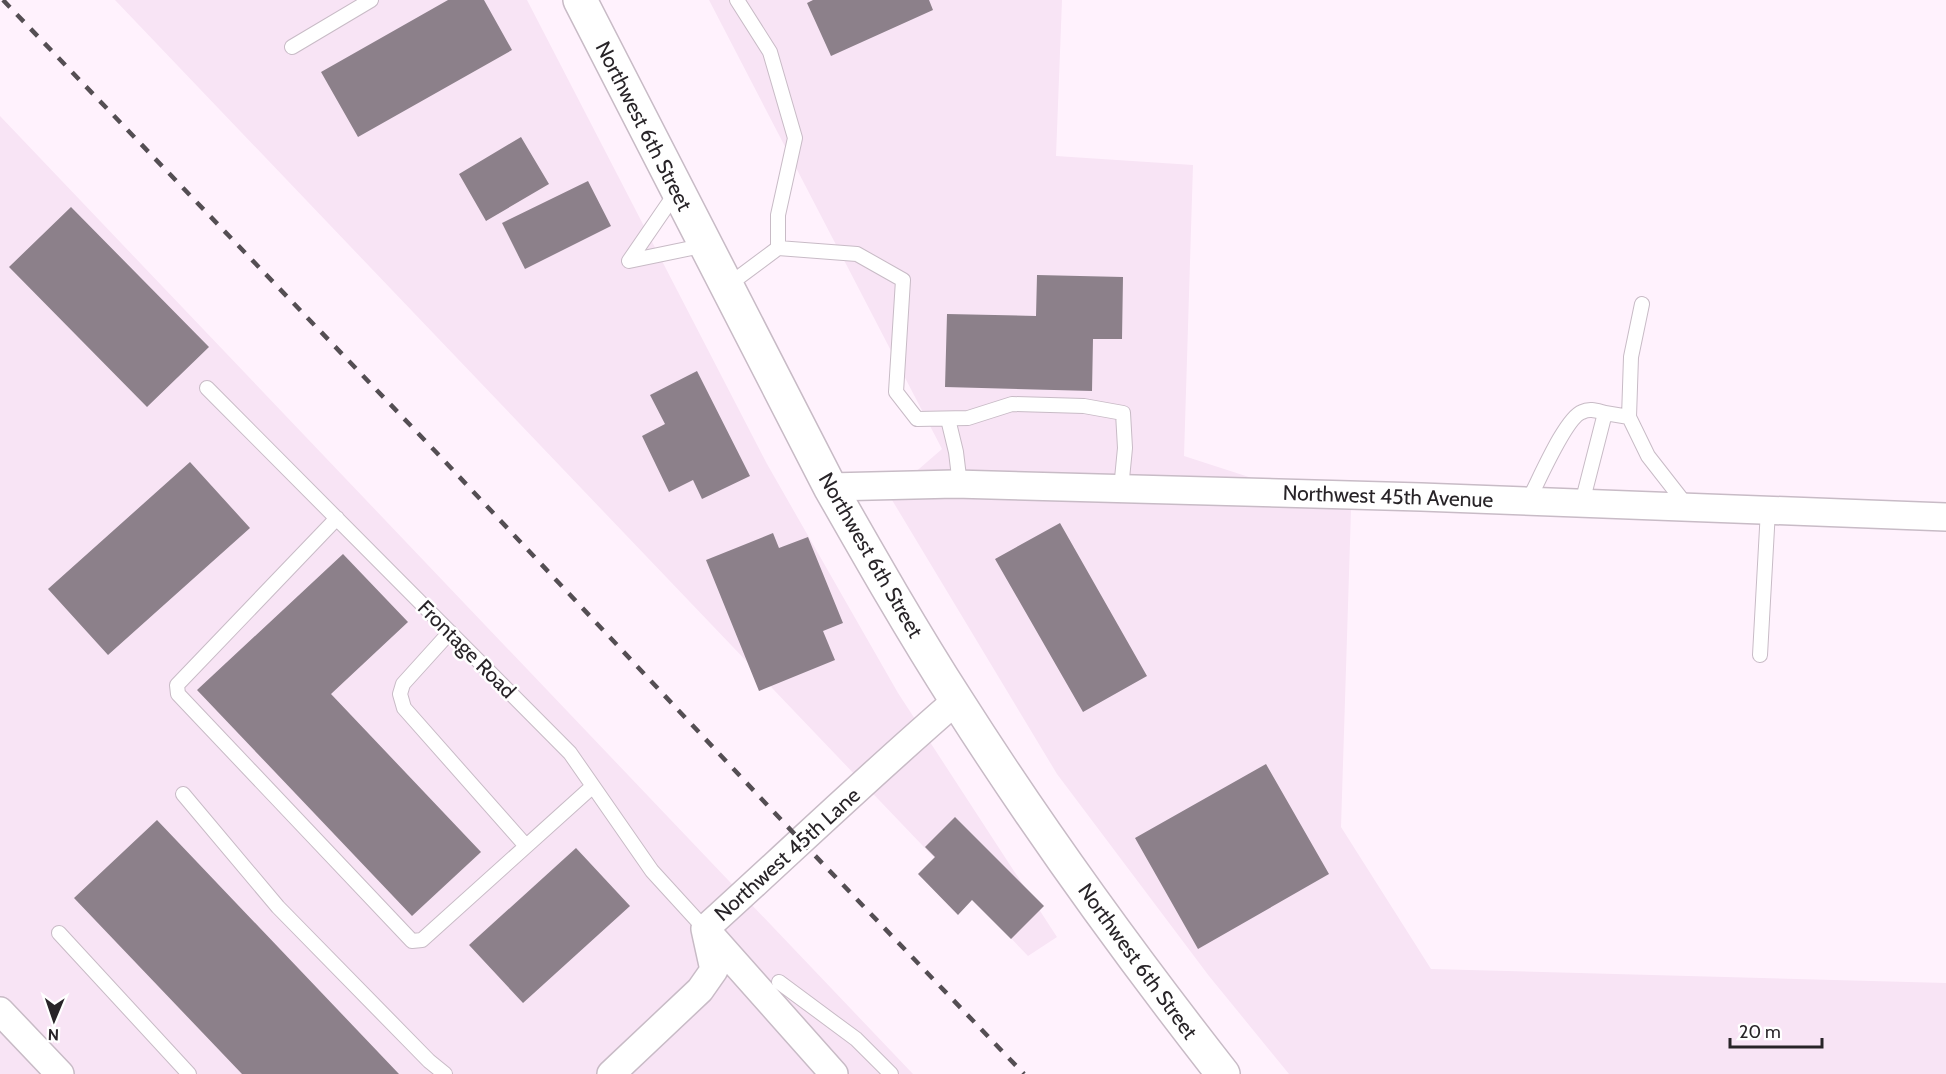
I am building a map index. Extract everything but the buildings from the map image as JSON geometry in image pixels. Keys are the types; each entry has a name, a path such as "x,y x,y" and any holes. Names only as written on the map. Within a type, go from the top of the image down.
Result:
{"main road":[{"name":"Northwest 6th Street","path":"580,0 830,487 874,565 957,700 1075,876 1222,1074"}],"street":[{"name":"Northwest 45th Avenue","path":"830,487 960,485 1120,489 1687,506 1946,517"},
{"name":"Northwest 45th Lane","path":"611,1074 700,990 714,970 705,929 957,700"},
{"path":"705,929 834,1074"},
{"path":"0,1011 60,1074"}],"lane":[{"path":"292,47 371,0"},
{"path":"737,0 770,52 795,138 778,216 778,248"},
{"path":"677,190 629,261 706,245"},
{"path":"727,286 778,248 857,254 903,280 896,392 917,419 968,418 1012,404 1084,406 1123,413 1125,448 1120,489"},
{"path":"1642,304 1631,357 1629,417 1648,456 1687,506"},
{"name":"Frontage Road","path":"207,388 570,753 652,871 705,929"},
{"path":"1528,501 1560,438 1574,417 1581,412 1592,410 1629,417"},
{"path":"1582,503 1605,413"},
{"path":"948,419 956,452 960,485"},
{"path":"1761,655 1768,510"},
{"path":"337,518 177,685 178,694 412,941 422,940 593,786"},
{"path":"450,632 403,684 400,694 404,708 526,846"},
{"path":"183,794 278,907 429,1061 445,1074"},
{"path":"59,933 189,1074"},
{"path":"779,982 856,1039 891,1074"}],"shaded area":[{"path":"115,0 527,0 767,464 898,693 1057,937 1028,956"},
{"path":"709,0 1062,0 1056,156 1193,165 1184,456 1351,510 1341,827 1431,969 1946,983 1946,1074 1289,1074 1209,976 1057,774 889,495 942,449"},
{"path":"0,116 913,1074 0,1074"}],"railway":[{"path":"3,0 436,452 802,842 1024,1074"}]}
